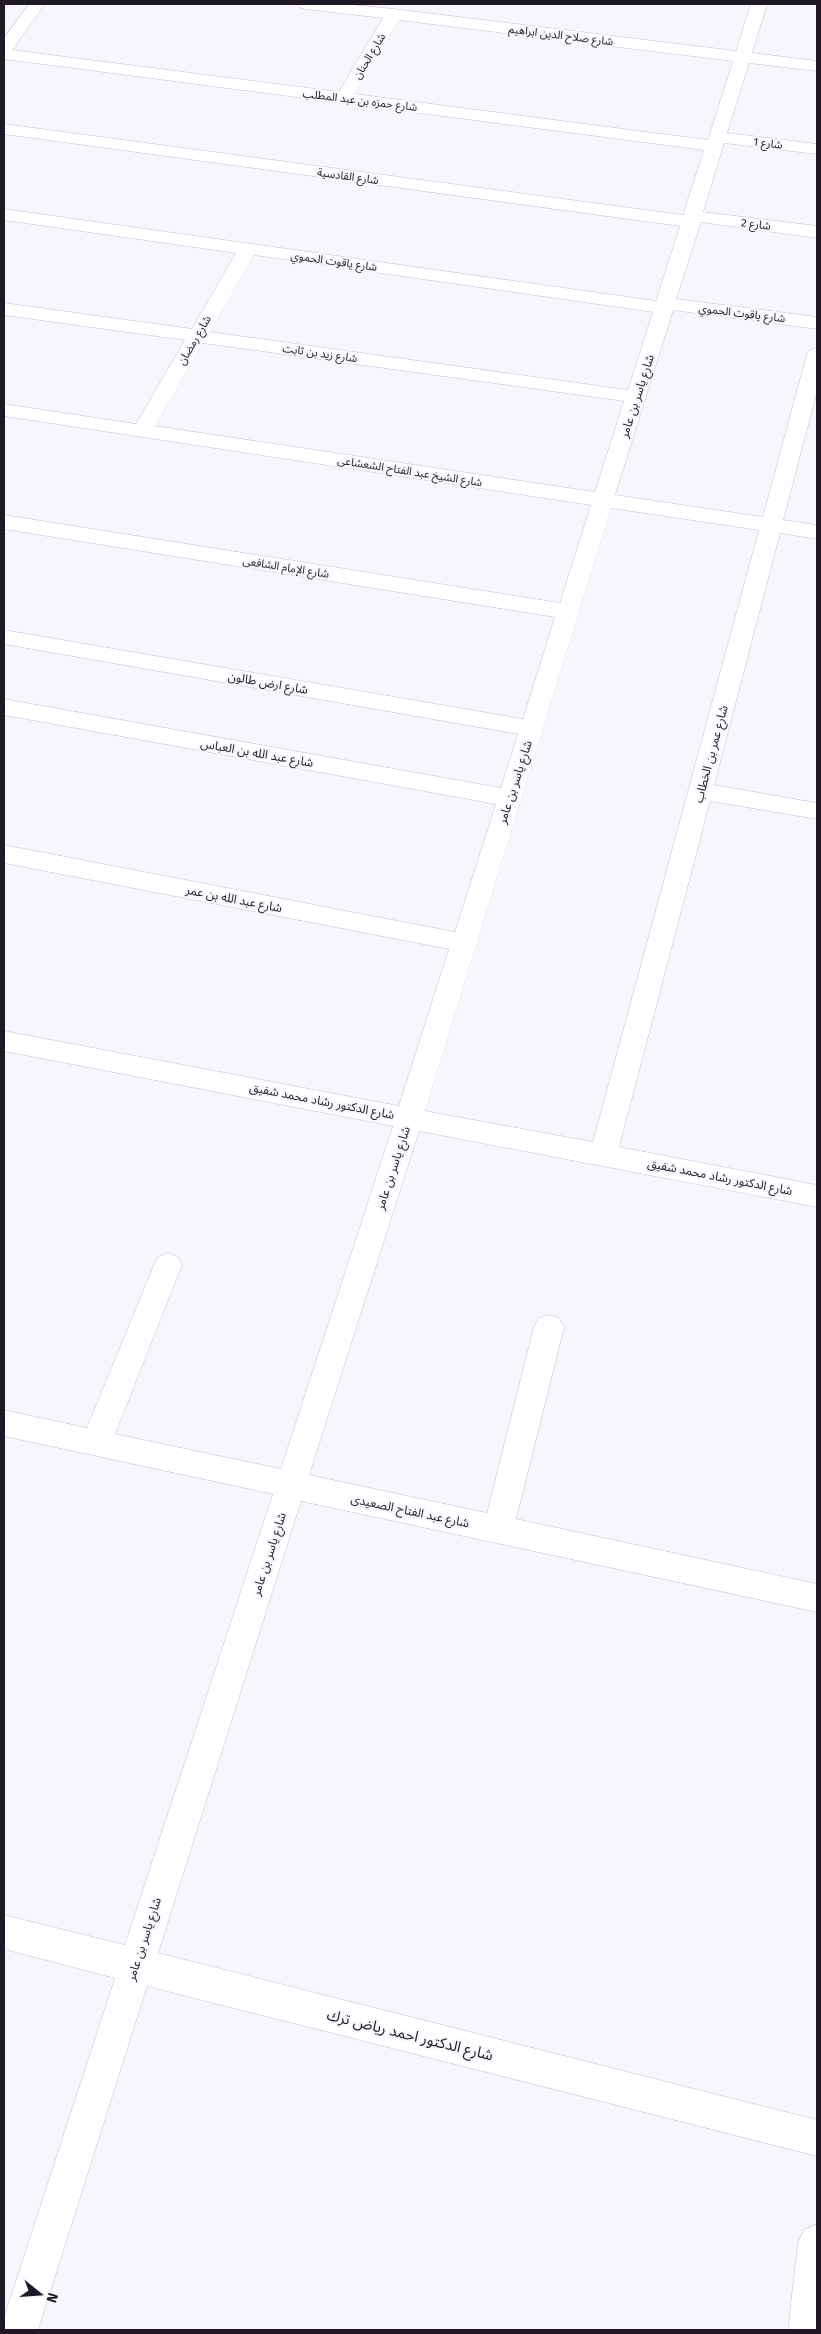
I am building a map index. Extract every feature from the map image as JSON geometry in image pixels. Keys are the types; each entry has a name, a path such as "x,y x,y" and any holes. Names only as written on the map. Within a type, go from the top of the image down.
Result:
{"street":[{"path":"5,47 36,4"},
{"name":"شارع صلاح الدين ابراهيم","path":"305,4 817,66"},
{"name":"شارع ياسر بن عامر","path":"19,2330 292,1486 666,305 759,4"},
{"name":"شارع الحنان","path":"344,98 394,14"},
{"name":"شارع حمزه بن عبد المطلب","path":"5,47 344,98 717,141"},
{"name":"شارع القادسية","path":"4,130 693,219"},
{"name":"شارع 1","path":"717,141 817,149"},
{"name":"شارع ياقوت الحموي","path":"4,214 248,249 666,305 817,323"},
{"name":"شارع 2","path":"693,219 817,232"},
{"name":"شارع رمضان","path":"142,431 248,249"},
{"name":"شارع زيد بن ثابت","path":"4,309 637,397"},
{"name":"شارع عمر بن الخطاب","path":"604,1155 817,354"},
{"name":"شارع الشيخ عبد الفتاح الشعشاعى","path":"4,410 817,532"},
{"name":"شارع الإمام الشافعى","path":"4,522 569,612"},
{"name":"شارع ارض طالون","path":"4,637 532,729"},
{"name":"شارع عبد الله بن العباس","path":"4,707 510,798"},
{"path":"701,791 817,811"},
{"name":"شارع عبد الله بن عمر","path":"4,854 464,943"},
{"name":"شارع الدكتور رشاد محمد شفيق","path":"4,1040 817,1196"},
{"path":"96,1443 168,1265"},
{"path":"498,1530 549,1327"},
{"name":"شارع عبد الفتاح الصعيدى","path":"4,1423 817,1598"},
{"name":"شارع الدكتور احمد رياض ترك","path":"4,1932 817,2138"},
{"path":"807,2330 817,2243"}]}
